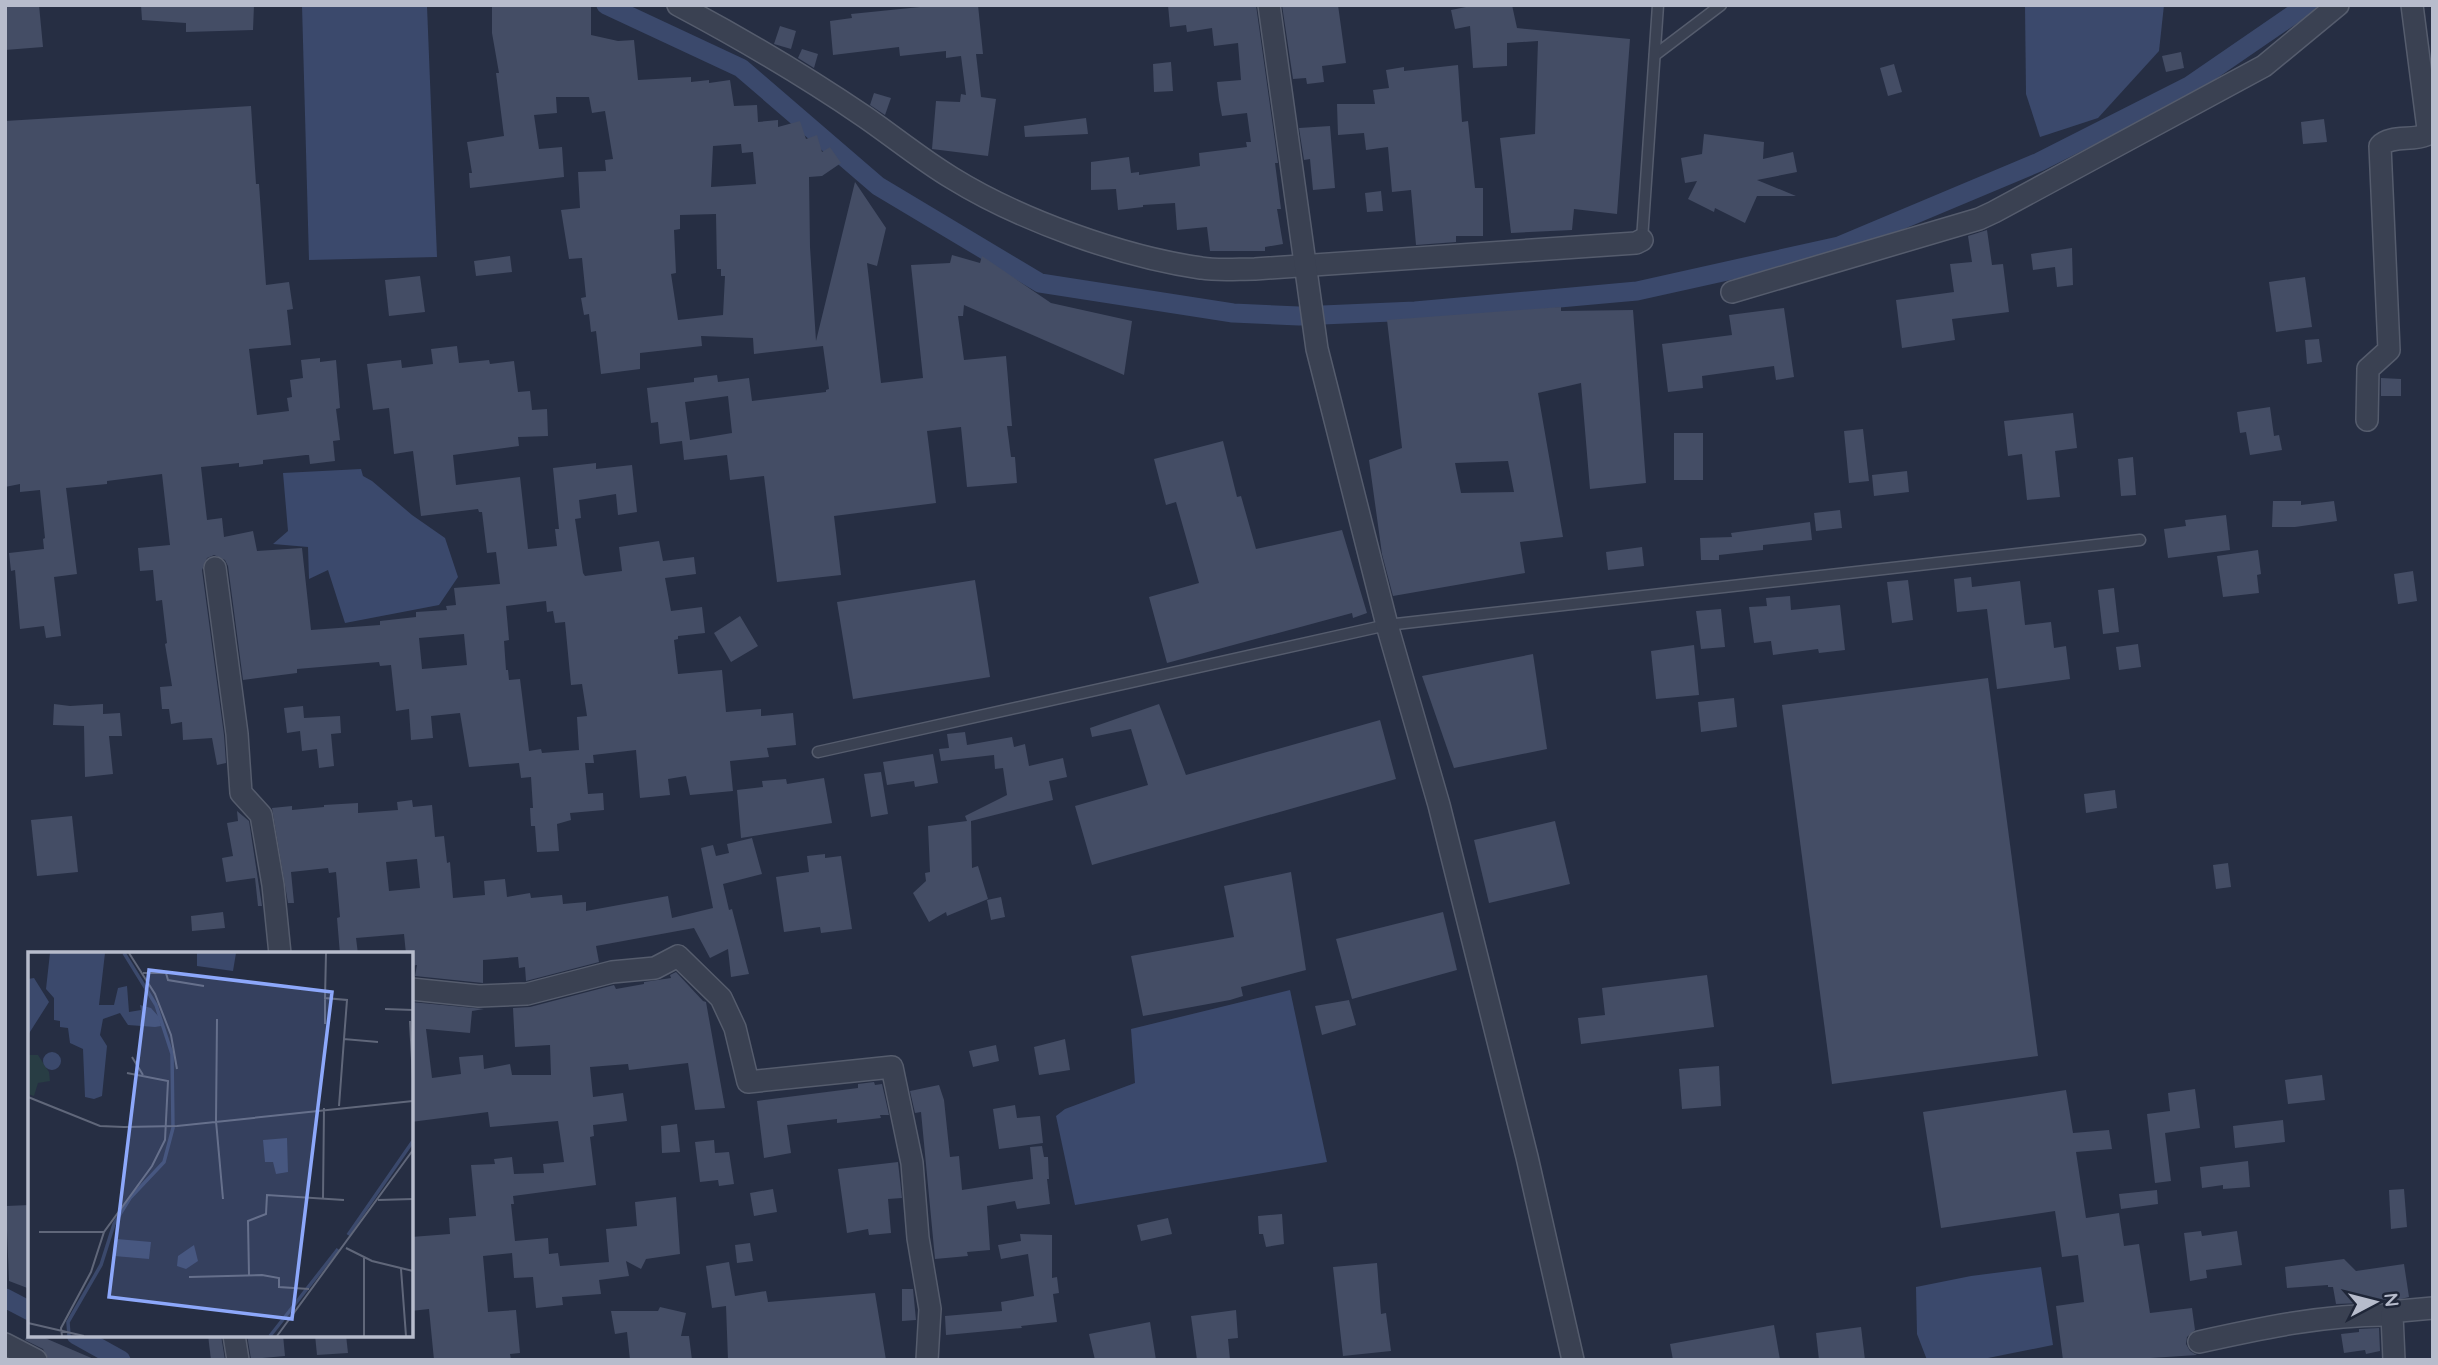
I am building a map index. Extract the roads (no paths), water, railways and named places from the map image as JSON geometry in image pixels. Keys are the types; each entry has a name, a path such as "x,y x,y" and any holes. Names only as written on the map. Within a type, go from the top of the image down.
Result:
{"street":[{"path":"678,5 737,36 863,116 952,178 996,202 1100,244 1150,258 1204,269 1306,274 1636,243 1642,240"},
{"path":"1269,5 1317,349 1387,625 1439,805 1527,1157 1573,1360"},
{"path":"1732,292 1979,219 1994,212 2264,66 2338,5"},
{"path":"2367,420 2368,369 2389,351 2380,146 2387,141 2419,138 2426,135 2428,129 2412,5"},
{"path":"215,568 237,734 241,793 261,815 273,885 280,952"},
{"path":"413,989 479,996 527,994 612,972 655,968 678,956 721,998 735,1028 748,1082 892,1068 912,1163 918,1238 930,1309 927,1360"},
{"path":"2199,1342 2263,1327 2392,1315 2400,1311 2433,1308"},
{"path":"2392,1315 2394,1360"},
{"path":"234,1337 237,1360"},
{"path":"5,1344 36,1360"}],"lane":[{"path":"1642,240 1658,5"},
{"path":"1655,55 1721,5"},
{"path":"818,752 1387,625 2140,540"}],"water":[{"path":"302,5 427,6 437,257 309,260"},
{"path":"2025,5 2164,5 2159,51 2098,118 2040,137 2026,94"},
{"path":"361,469 363,476 445,538 458,577 439,605 345,623 328,570 309,579 308,547 273,544 288,531 283,473"},
{"path":"1290,990 1327,1162 1075,1205 1056,1116 1065,1109 1135,1083 1131,1029"},
{"path":"2041,1267 2053,1345 1978,1360 1927,1360 1917,1334 1916,1287 1971,1276"}],"waterway":[{"path":"606,5 741,68 878,186 1040,283 1233,313 1299,316 1415,311 1637,291 1839,246 2039,162 2189,86 2307,5"},
{"path":"5,1298 28,1310"},
{"path":"80,1337 121,1360"}]}
